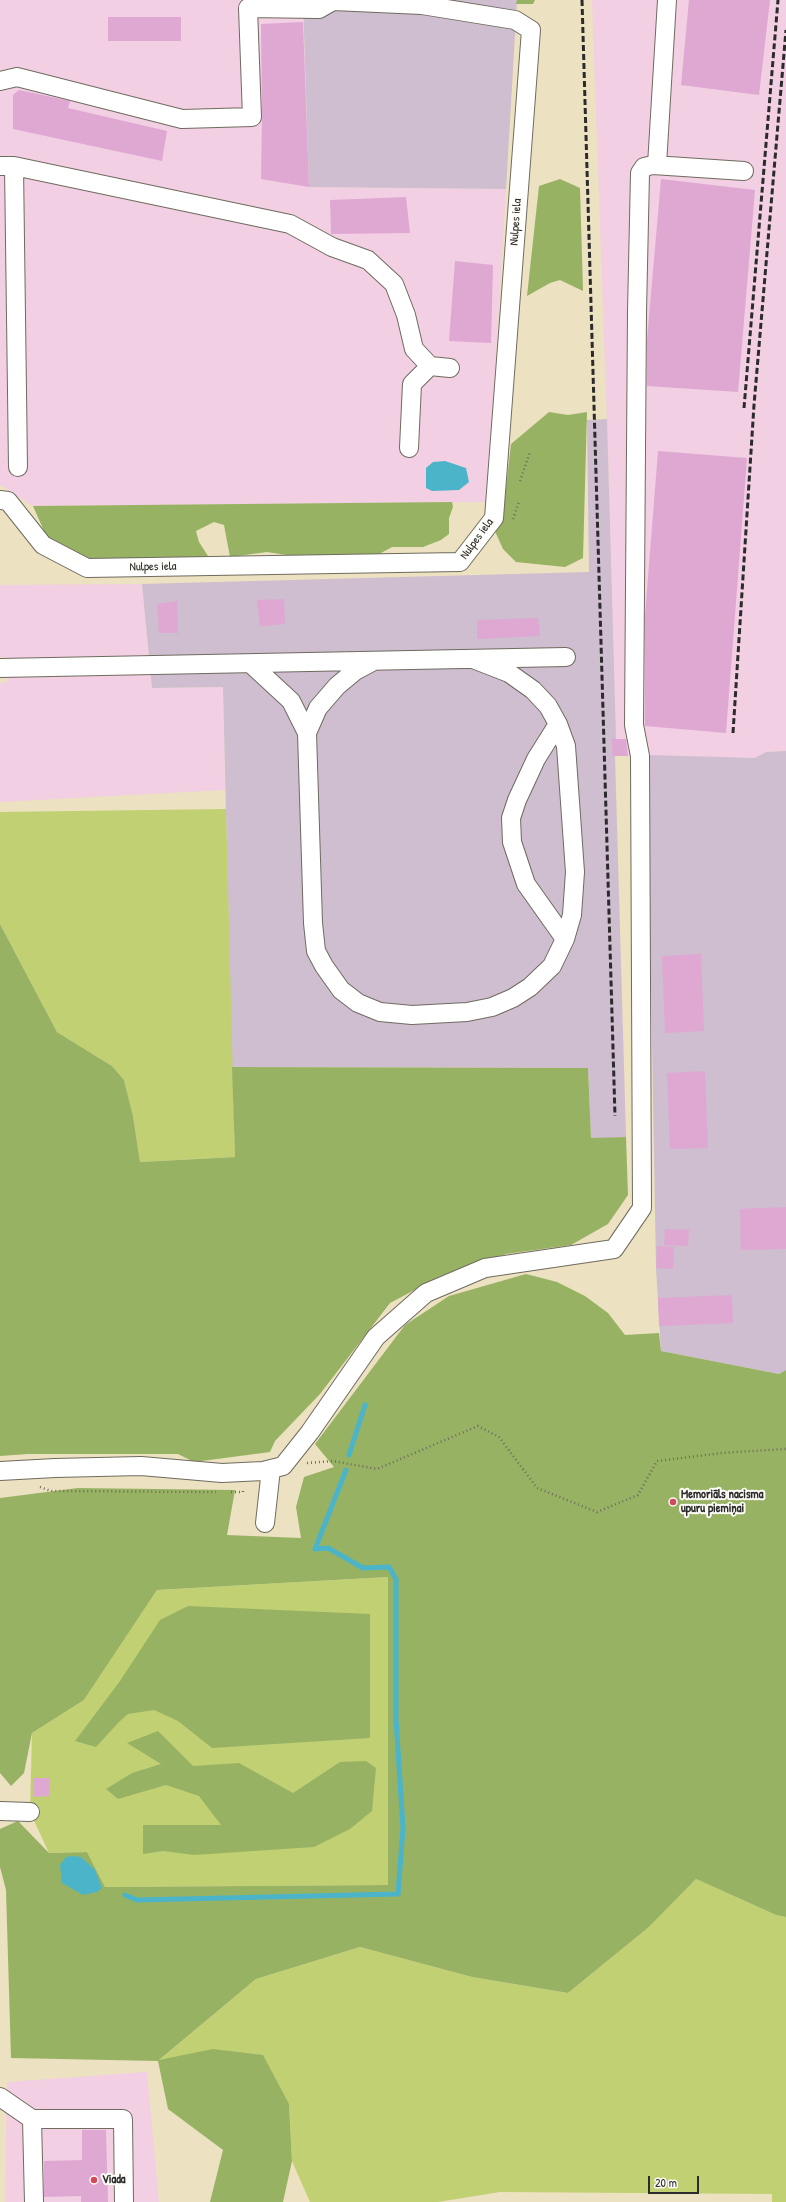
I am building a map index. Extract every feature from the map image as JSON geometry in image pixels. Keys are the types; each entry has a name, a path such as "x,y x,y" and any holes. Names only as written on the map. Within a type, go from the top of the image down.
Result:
{"street":[{"path":"657,166 667,0"},
{"path":"0,80 16,78 182,119 252,117 248,8 319,9 333,1 422,2"},
{"name":"Nulpes iela","path":"0,500 8,501 43,545 87,568 460,562 494,518 531,30 516,20 422,2"},
{"path":"18,467 7,166 290,224 332,248 368,260 394,284 406,315 414,349 430,366 450,368"},
{"path":"266,1523 277,1468 310,1432 376,1338 426,1293 485,1268 614,1249 642,1208 640,756 634,725 636,320 640,172 644,167 657,166 744,171"},
{"path":"409,448 412,384 430,366"},
{"path":"0,668 566,657"},
{"path":"252,664 291,701 307,733 313,923 316,951 324,966 341,990 358,1004 380,1012 412,1015 466,1012 492,1007 513,998 530,987 552,966 565,939 572,916 575,872 566,746 558,724 548,706 533,690 509,673 473,659"},
{"path":"307,733 318,708 337,686 356,671 374,661"},
{"path":"558,724 536,759 517,800 511,818 512,842 526,884 565,939"},
{"path":"0,1471 141,1466 222,1473 277,1468"},
{"path":"0,1811 30,1812"},
{"path":"0,2097 32,2120 123,2119 124,2202"},
{"path":"32,2120 34,2202"}],"path":[{"path":"520,481 530,452"},
{"path":"511,524 519,502"},
{"path":"277,1468 333,1461 377,1468 478,1426 499,1437 537,1488 597,1512 638,1495 657,1461 722,1452 786,1449"},
{"path":"228,1492 243,1492 245,1472"},
{"path":"38,1486 51,1491 220,1492"}],"shaded area":[{"path":"0,0 303,0 309,187 506,189 487,502 33,506 0,485"},
{"path":"303,0 517,0 506,189 309,187"},
{"path":"592,0 786,0 786,751 766,752 756,758 612,756 609,480"},
{"path":"607,419 616,739 611,739 612,756 615,756 626,1137 591,1139 588,1068 232,1067 223,687 152,688 142,584 589,572 587,420"},
{"path":"142,584 152,688 223,687 225,790 0,802 0,683 7,682 8,658 0,657 0,585"},
{"path":"786,751 786,1370 779,1374 661,1351 656,1268 647,755 755,758 766,752"},
{"path":"147,2072 159,2202 5,2202 7,2082"}],"green space":[{"path":"517,0 535,0 533,4 516,4"},
{"path":"560,179 580,188 583,291 560,280 550,283 527,296 539,186"},
{"path":"549,412 568,415 587,412 583,558 565,567 516,562 503,549 494,529 504,506 511,444"},
{"path":"452,502 453,507 449,518 449,534 441,540 423,547 392,547 372,558 299,557 267,552 230,557 224,525 214,522 196,531 199,542 208,556 197,562 84,561 48,540 33,506"},
{"path":"226,809 235,1157 140,1162 133,1116 124,1080 112,1066 57,1032 0,924 0,812"},
{"path":"0,924 57,1032 112,1066 124,1080 133,1116 140,1162 235,1157 232,1067 588,1068 591,1138 626,1137 628,1195 608,1224 571,1245 506,1254 443,1275 390,1303 320,1394 275,1441 270,1452 194,1462 178,1454 28,1454 0,1456"},
{"path":"526,1274 557,1282 585,1296 608,1313 625,1335 659,1333 661,1351 779,1374 786,1370 786,1917 776,1915 696,1879 649,1927 568,1993 472,1977 360,1947 256,1979 159,2060 213,2049 263,2055 289,2104 292,2161 283,2202 210,2202 223,2150 168,2109 158,2061 11,2058 6,1890 0,1867 0,1829 18,1821 49,1853 87,1852 105,1887 388,1885 388,1577 157,1590 84,1700 32,1733 24,1773 11,1786 0,1773 0,1498 78,1488 235,1490 227,1535 301,1538 296,1507 304,1477 334,1467 315,1444 405,1325 449,1296"},
{"path":"388,1577 388,1885 105,1887 87,1852 49,1853 30,1812 32,1733 84,1700 157,1590"},
{"path":"188,1606 370,1614 370,1738 212,1748 178,1721 154,1710 128,1714 96,1747 75,1741 120,1681 160,1620"},
{"path":"158,1731 193,1766 239,1763 293,1793 340,1762 366,1761 376,1768 372,1811 350,1829 314,1847 194,1855 163,1851 143,1854 143,1825 221,1825 199,1796 166,1785 118,1799 106,1789 132,1773 161,1764 127,1743"},
{"path":"696,1879 776,1915 786,1917 786,2202 772,2202 772,2194 500,2192 438,2202 310,2202 292,2161 289,2104 158,2061 256,1979 360,1947 472,1977 568,1993 649,1927"}],"water":[{"path":"445,461 466,468 469,482 459,490 432,491 426,488 426,468 433,462"},
{"path":"66,1857 81,1857 95,1870 102,1888 97,1892 83,1895 62,1883 60,1865"}],"building":[{"path":"689,0 770,0 759,95 681,85"},
{"path":"108,17 181,17 181,41 108,41"},
{"path":"303,22 309,187 261,179 261,24"},
{"path":"19,90 70,101 68,108 167,131 162,161 13,129 13,95"},
{"path":"661,179 755,190 738,392 647,386 647,340"},
{"path":"406,197 410,233 331,234 330,200"},
{"path":"455,261 493,265 491,343 449,341"},
{"path":"658,451 747,458 726,733 645,726 645,615"},
{"path":"284,599 285,624 260,626 257,600"},
{"path":"177,601 178,633 159,633 157,604"},
{"path":"538,618 540,636 477,639 477,620"},
{"path":"611,739 626,739 628,756 612,756"},
{"path":"701,954 704,1031 665,1033 662,956"},
{"path":"705,1071 708,1148 670,1149 667,1073"},
{"path":"786,1207 786,1249 741,1250 740,1209"},
{"path":"665,1229 689,1230 688,1246 664,1245"},
{"path":"657,1246 674,1247 673,1269 656,1268"},
{"path":"732,1295 733,1323 659,1326 658,1298"},
{"path":"33,1778 49,1778 49,1796 34,1797"},
{"name":"Viada","path":"82,2130 106,2130 108,2202 81,2202 81,2196 44,2197 44,2161 82,2160"}],"waterway":[{"path":"349,1455 365,1405"},
{"path":"125,1895 137,1900 398,1894 403,1828 396,1719 396,1579 389,1567 363,1568 328,1548 315,1549 346,1470"}],"railway":[{"path":"582,0 615,1116"},
{"path":"744,408 778,0"},
{"path":"733,733 754,405 786,30"}],"place":[{"name":"Memoriāls nacisma upuru piemiņai","path":"673,1502"},
{"name":"Viada","path":"94,2180"}]}
